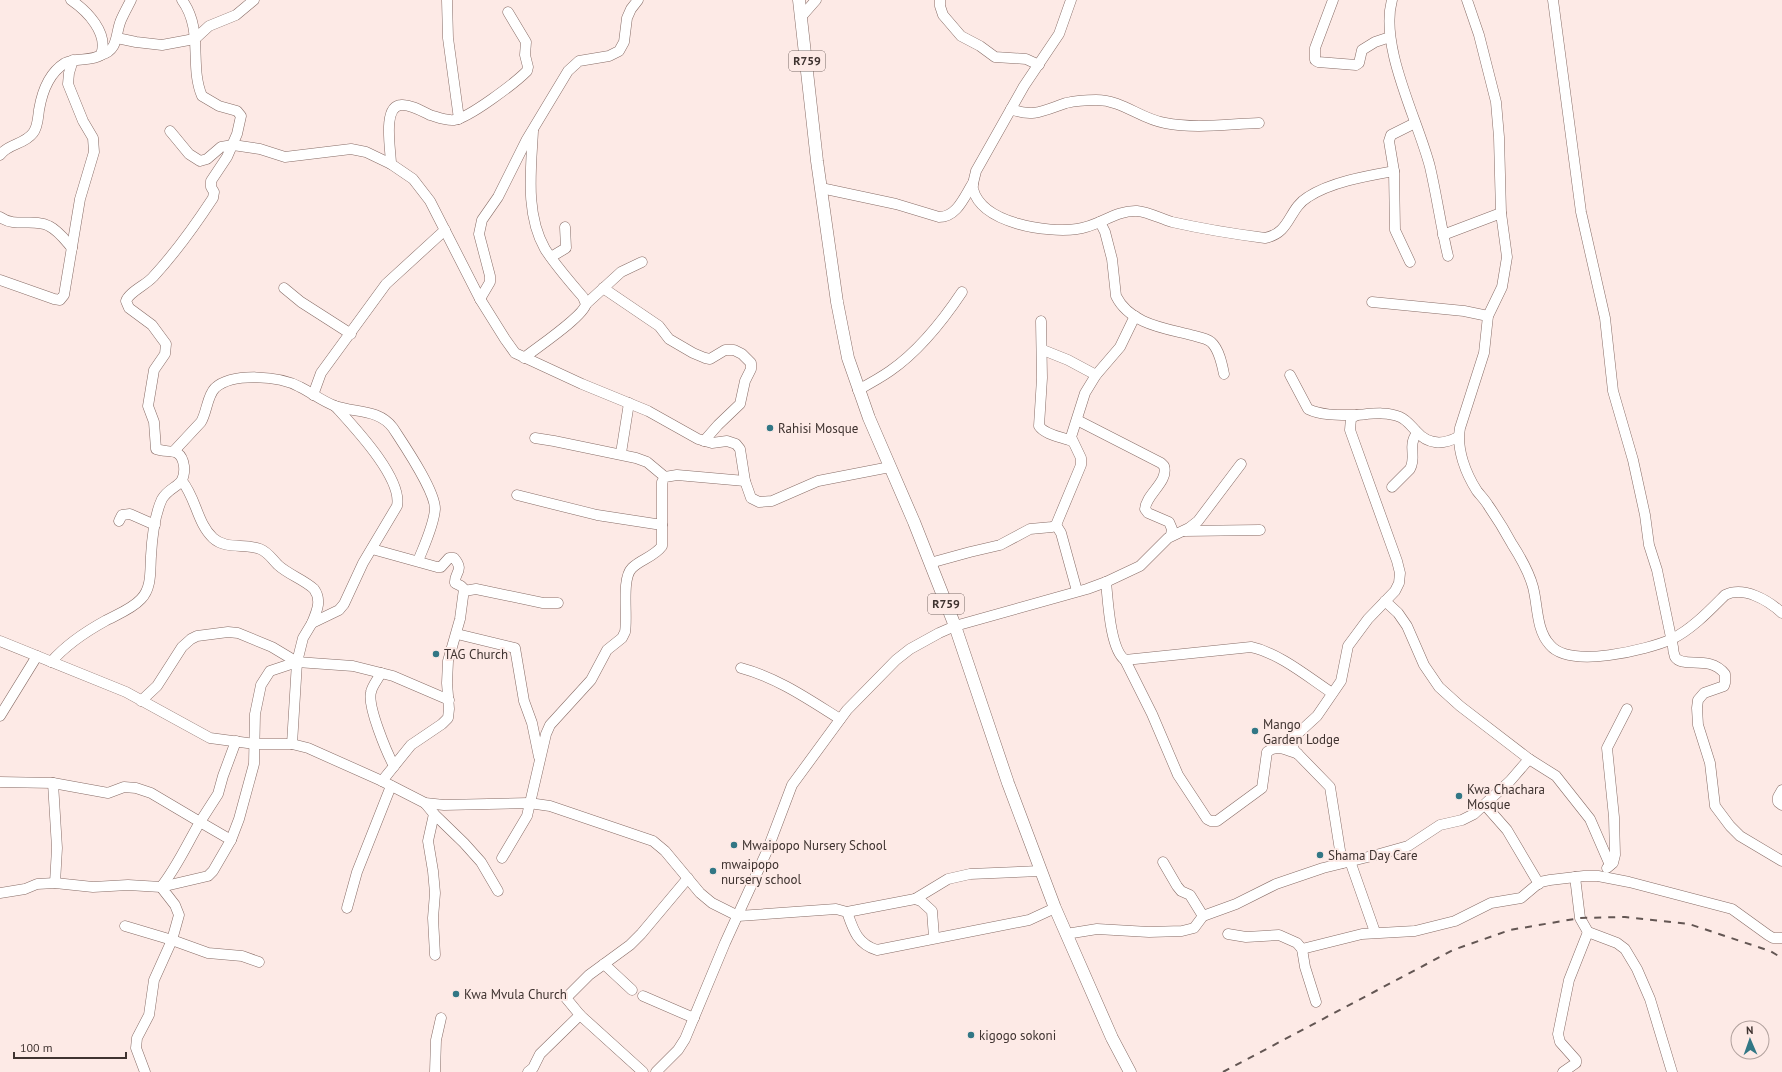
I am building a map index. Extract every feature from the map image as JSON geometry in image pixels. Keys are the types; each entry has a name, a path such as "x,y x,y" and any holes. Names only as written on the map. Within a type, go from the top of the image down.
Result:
{"main road":[{"name":"R759","path":"800,0 821,188 840,321 848,358 858,390 955,626 1040,871 1112,1038 1130,1072"}],"street":[{"path":"71,0 84,9 95,23 99,32 102,49 101,55"},
{"path":"84,9 89,0"},
{"path":"2,150 29,138 34,131 40,101 48,82 60,67 73,60 94,58 112,50 117,38 121,20 131,0"},
{"path":"51,662 84,634 141,599 149,584 155,525 161,501 166,494 182,481 184,475 182,461 178,453 174,451 156,449 154,422 148,406 152,394 152,379 156,367 165,354 166,344 152,325 129,308 126,301 132,293 143,287 152,278 179,248 214,196 211,181 228,157 233,146 241,114 235,109 219,106 202,96 199,83 196,38 189,14 182,0"},
{"path":"117,38 162,45 182,42 196,38 203,30 236,15 254,0"},
{"path":"447,0 448,38 458,119"},
{"path":"480,299 490,282 490,276 488,262 480,240 480,225 503,187 534,128 572,66 586,59 616,53 621,49 624,42 627,18 631,9 638,0"},
{"path":"802,16 816,0"},
{"path":"940,0 940,6 943,14 961,36 980,46 995,57 1026,59 1039,65"},
{"path":"821,188 896,204 938,217 951,215 973,183 976,171 1011,109 1059,34 1067,16 1071,0"},
{"path":"1333,0 1315,48 1315,60 1318,62 1356,65 1362,50 1371,44 1390,37"},
{"path":"1392,0 1389,18 1390,37 1415,123 1430,167 1448,256"},
{"path":"1467,0 1479,35 1496,102 1499,137 1501,213 1507,258 1502,287 1488,316 1484,353 1458,437 1462,455 1473,484 1512,543 1529,576 1536,598 1542,631 1550,645 1563,652 1594,658 1623,653 1671,639 1690,627 1725,595 1731,592 1740,591 1753,595 1767,602 1782,613"},
{"path":"1553,0 1581,212 1606,323 1613,391 1633,460 1645,515 1649,545 1657,570 1675,657 1684,662 1716,665 1725,674 1724,686 1701,696 1698,700 1697,708 1698,725 1710,762 1715,806 1730,826 1740,836 1782,861"},
{"path":"392,164 389,123 393,111 397,106 404,105 411,107 446,120 458,119 504,90 528,69 525,55 526,42 508,12"},
{"path":"0,280 54,299 63,298 66,288 80,199 94,152 92,134 82,121 68,84 69,73 73,60"},
{"path":"1011,109 1020,113 1039,113 1067,103 1096,100 1112,101 1128,107 1149,118 1164,123 1186,125 1259,123"},
{"path":"1410,262 1395,230 1394,171 1390,138 1397,131 1415,123"},
{"path":"534,128 531,167 532,208 540,238 551,258 583,297 586,304"},
{"path":"170,131 189,154 200,161 207,159 221,147 233,146 260,149 285,157 351,149 366,152 392,164 413,179 422,189 446,230 480,299 515,353 648,411 680,430 704,441 719,443 727,441 736,444 740,449 745,481 750,498 759,502 772,501 818,481 890,467"},
{"path":"973,183 975,195 986,208 1000,217 1033,228 1056,231 1078,229 1100,222 1122,212 1140,212 1172,222 1265,238 1274,236 1281,232 1297,208 1307,197 1334,185 1363,177 1394,171"},
{"path":"1443,235 1501,213"},
{"path":"0,217 19,224 36,223 49,226 60,234 72,248"},
{"path":"1100,222 1105,232 1112,259 1116,296 1120,304 1135,316 1155,327 1202,338 1212,343 1216,349 1224,374"},
{"path":"551,258 566,248 565,227"},
{"path":"312,395 321,373 351,334 386,284 446,230"},
{"path":"524,358 573,320 582,312 586,304 621,272 642,262"},
{"path":"284,288 302,302 351,334"},
{"path":"603,288 659,326 669,339 693,353 705,358 710,358 725,350 734,350 742,354 751,363 752,369 745,381 740,404 704,441"},
{"path":"858,390 890,371 922,343 944,320 962,292"},
{"path":"1372,302 1464,311 1488,316"},
{"path":"930,564 970,552 1000,546 1030,530 1052,527 1056,525 1081,465 1081,458 1072,441 1072,434 1085,393 1096,375 1120,347 1135,316"},
{"path":"1041,321 1043,350 1039,426 1055,435 1072,441"},
{"path":"1043,350 1068,360 1096,375"},
{"path":"1290,375 1308,409 1314,412 1357,415 1395,415 1407,420 1417,433 1424,439 1435,443 1451,441 1458,437"},
{"path":"174,451 201,422 211,393 222,384 243,377 278,379 301,387 312,395 335,406 378,415 387,420 425,480 434,499 434,517 418,561"},
{"path":"621,453 629,403"},
{"path":"312,623 339,610 397,506 397,493 384,465 370,445 335,406"},
{"path":"1357,415 1351,418 1350,430 1371,486 1380,517 1394,552 1400,573 1399,582 1394,591 1368,619 1348,646 1341,681 1317,716 1294,737 1292,747 1330,787 1346,862 1375,932"},
{"path":"1077,420 1122,442 1164,466 1164,476 1146,503 1145,509 1148,513 1169,522 1171,525 1171,535"},
{"path":"1392,487 1412,465 1411,444 1417,433"},
{"path":"535,438 621,453 647,462 665,477 677,475 745,481"},
{"path":"1184,531 1198,521 1241,464"},
{"path":"502,858 527,816 529,802 546,734 550,725 592,680 607,650 622,638 625,632 627,576 634,566 654,555 662,546 661,487 665,477"},
{"path":"182,481 188,489 202,521 213,538 219,542 234,546 260,549 267,553 282,568 314,589 317,594 318,606 312,623 303,638 298,662 292,744"},
{"path":"517,495 597,515 662,526"},
{"path":"118,521 122,515 128,514 155,525"},
{"path":"1056,525 1061,533 1077,591"},
{"path":"656,1072 678,1050 694,1018 725,943 767,851 792,785 840,719 896,660 925,640 955,626 1034,605 1106,582 1140,566 1171,535 1184,531 1260,530"},
{"path":"347,908 357,872 394,766 411,745 446,720 449,714 448,661 457,634 464,591 463,587 455,583 454,580 460,570 459,565 454,558 449,558 441,567 438,567 372,549"},
{"path":"1106,582 1108,608 1114,638 1121,658 1125,660 1152,714 1178,775 1207,819 1211,822 1217,821 1262,788 1267,752 1272,748 1279,748 1298,754"},
{"path":"464,591 476,588 543,603 558,603"},
{"path":"1386,601 1398,613 1407,626 1424,665 1439,688 1529,759 1556,776 1590,818 1610,866"},
{"path":"142,701 157,686 182,647 197,636 225,632 238,633 272,647 298,662"},
{"path":"457,634 515,648 524,700 532,723 540,762"},
{"path":"0,641 126,692 203,736 256,744 292,744 308,748 425,803 444,806 529,802 550,806 653,841 665,851 700,893 712,903 738,916 836,909 847,912 916,899 948,879 970,874 1040,871"},
{"path":"1125,660 1251,647 1259,649 1282,661 1332,693"},
{"path":"0,716 37,656"},
{"path":"0,893 25,889 37,884 55,883 93,887 128,885 161,887 208,876 213,871 231,840 239,819 254,764 256,744 255,714 261,686 270,671 275,668 298,662 342,665 398,678 449,700"},
{"path":"741,668 759,673 778,681 840,719"},
{"path":"381,673 370,696 383,743 394,766"},
{"path":"1598,876 1610,866 1615,859 1615,837 1607,748 1627,709"},
{"path":"161,887 180,860 191,837 218,794 236,741"},
{"path":"1066,934 1097,929 1149,932 1182,931 1194,928 1203,916 1236,904 1276,884 1323,868 1408,846 1440,825 1462,820 1474,814 1510,781 1529,759"},
{"path":"0,782 53,783 108,793 124,787 136,788 151,793 231,840"},
{"path":"53,783 57,848 55,883"},
{"path":"1782,790 1778,797 1778,802 1782,805"},
{"path":"425,803 434,814 464,842 481,862 498,891"},
{"path":"1484,805 1507,830 1539,884"},
{"path":"434,814 428,841 434,871 435,893 433,918 435,955"},
{"path":"1163,862 1177,886 1181,891 1190,895 1203,916"},
{"path":"1302,949 1362,934 1375,932 1414,931 1455,921 1491,903 1521,898 1539,884 1550,880 1598,876 1629,882 1732,909 1773,938 1782,938"},
{"path":"1575,877 1580,918 1588,932 1617,943 1625,949 1637,969 1650,999 1672,1072"},
{"path":"643,1072 580,1015 566,998 589,975 630,945 688,878"},
{"path":"145,1072 136,1048 137,1038 148,1021 154,980 172,940 178,912 175,905 161,887"},
{"path":"916,899 921,901 932,911 934,937"},
{"path":"847,912 855,933 861,942 869,948 877,950 934,937 1029,920 1055,908"},
{"path":"125,926 172,940 208,953 242,956 259,962"},
{"path":"1563,1072 1576,1063 1560,1042 1558,1034 1569,980 1588,932"},
{"path":"1228,934 1246,937 1279,935 1295,941 1302,949 1305,967 1316,1002"},
{"path":"604,964 632,990"},
{"path":"643,996 694,1018"},
{"path":"532,1071 540,1054 580,1015"},
{"path":"436,1072 436,1040 441,1018"}],"railway":[{"path":"1223,1072 1453,950 1510,930 1580,918 1625,917 1689,924 1770,951 1782,958"}],"place":[{"name":"Rahisi Mosque","path":"770,428"},
{"name":"TAG Church","path":"436,654"},
{"name":"Mango Garden Lodge","path":"1255,731"},
{"name":"Kwa Chachara Mosque","path":"1459,796"},
{"name":"Mwaipopo Nursery School","path":"734,845"},
{"name":"Shama Day Care","path":"1320,855"},
{"name":"mwaipopo nursery school","path":"713,871"},
{"name":"Kwa Mvula Church","path":"456,994"},
{"name":"kigogo sokoni","path":"971,1035"}]}
